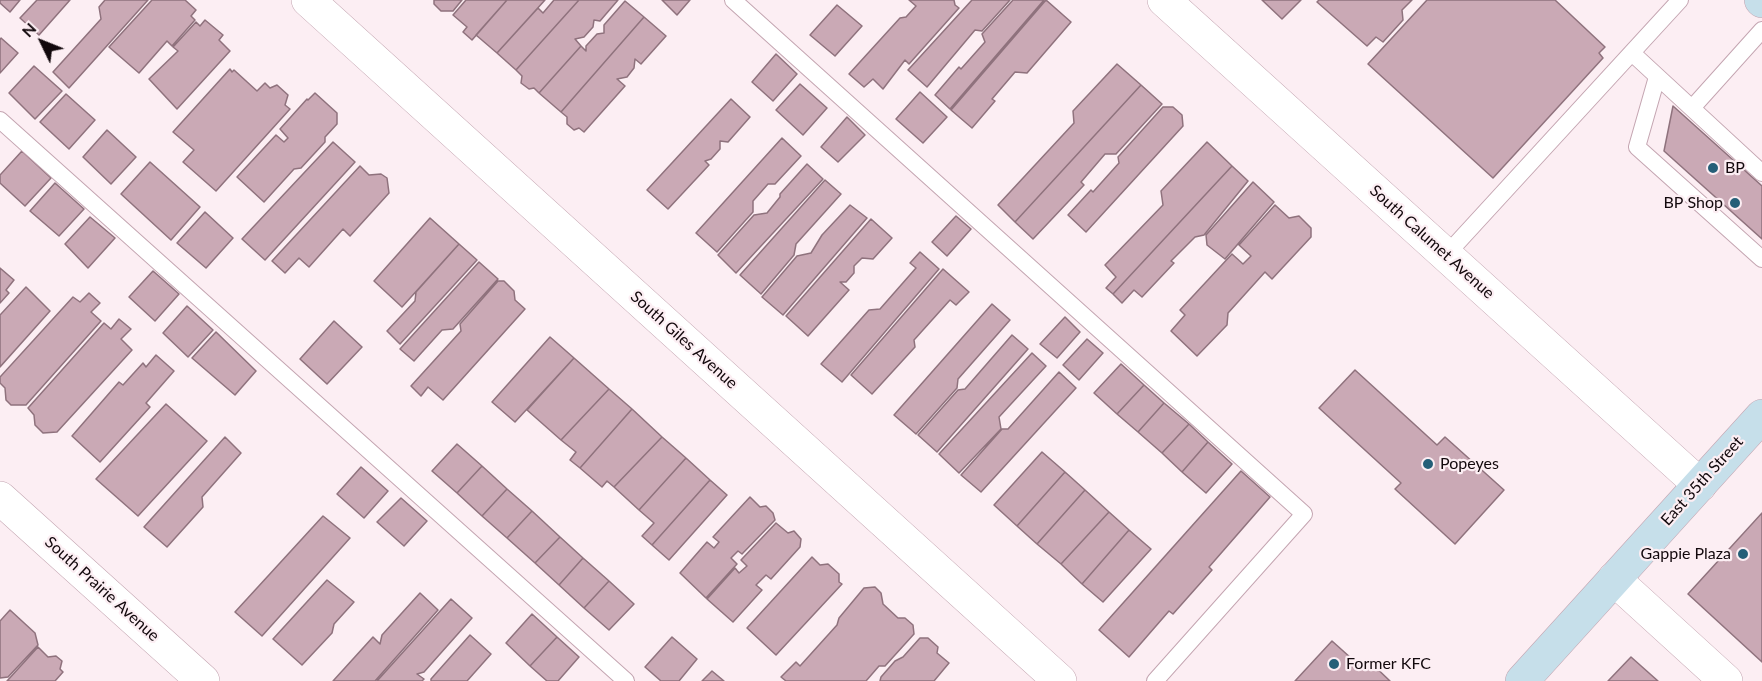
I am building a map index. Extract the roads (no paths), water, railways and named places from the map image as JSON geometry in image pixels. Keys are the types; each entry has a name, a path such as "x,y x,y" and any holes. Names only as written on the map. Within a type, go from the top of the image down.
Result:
{"main road":[{"name":"East 35th Street","path":"1522,681 1762,416"}],"street":[{"name":"South Giles Avenue","path":"308,0 1060,681"},
{"name":"South Calumet Avenue","path":"1164,0 1700,485"},
{"name":"South Prairie Avenue","path":"0,498 203,681"},
{"path":"1614,579 1726,681"}],"lane":[{"path":"733,0 1304,514 1155,681"},
{"path":"1446,255 1680,0"},
{"path":"1692,108 1762,30"},
{"path":"1632,53 1762,172"},
{"path":"1657,77 1637,147 1762,259"},
{"path":"0,120 626,681"}],"place":[{"name":"BP","path":"1713,168"},
{"name":"BP Shop","path":"1735,203"},
{"name":"Popeyes","path":"1428,464"},
{"name":"Gappie Plaza","path":"1743,554"},
{"name":"Former KFC","path":"1334,664"}]}
